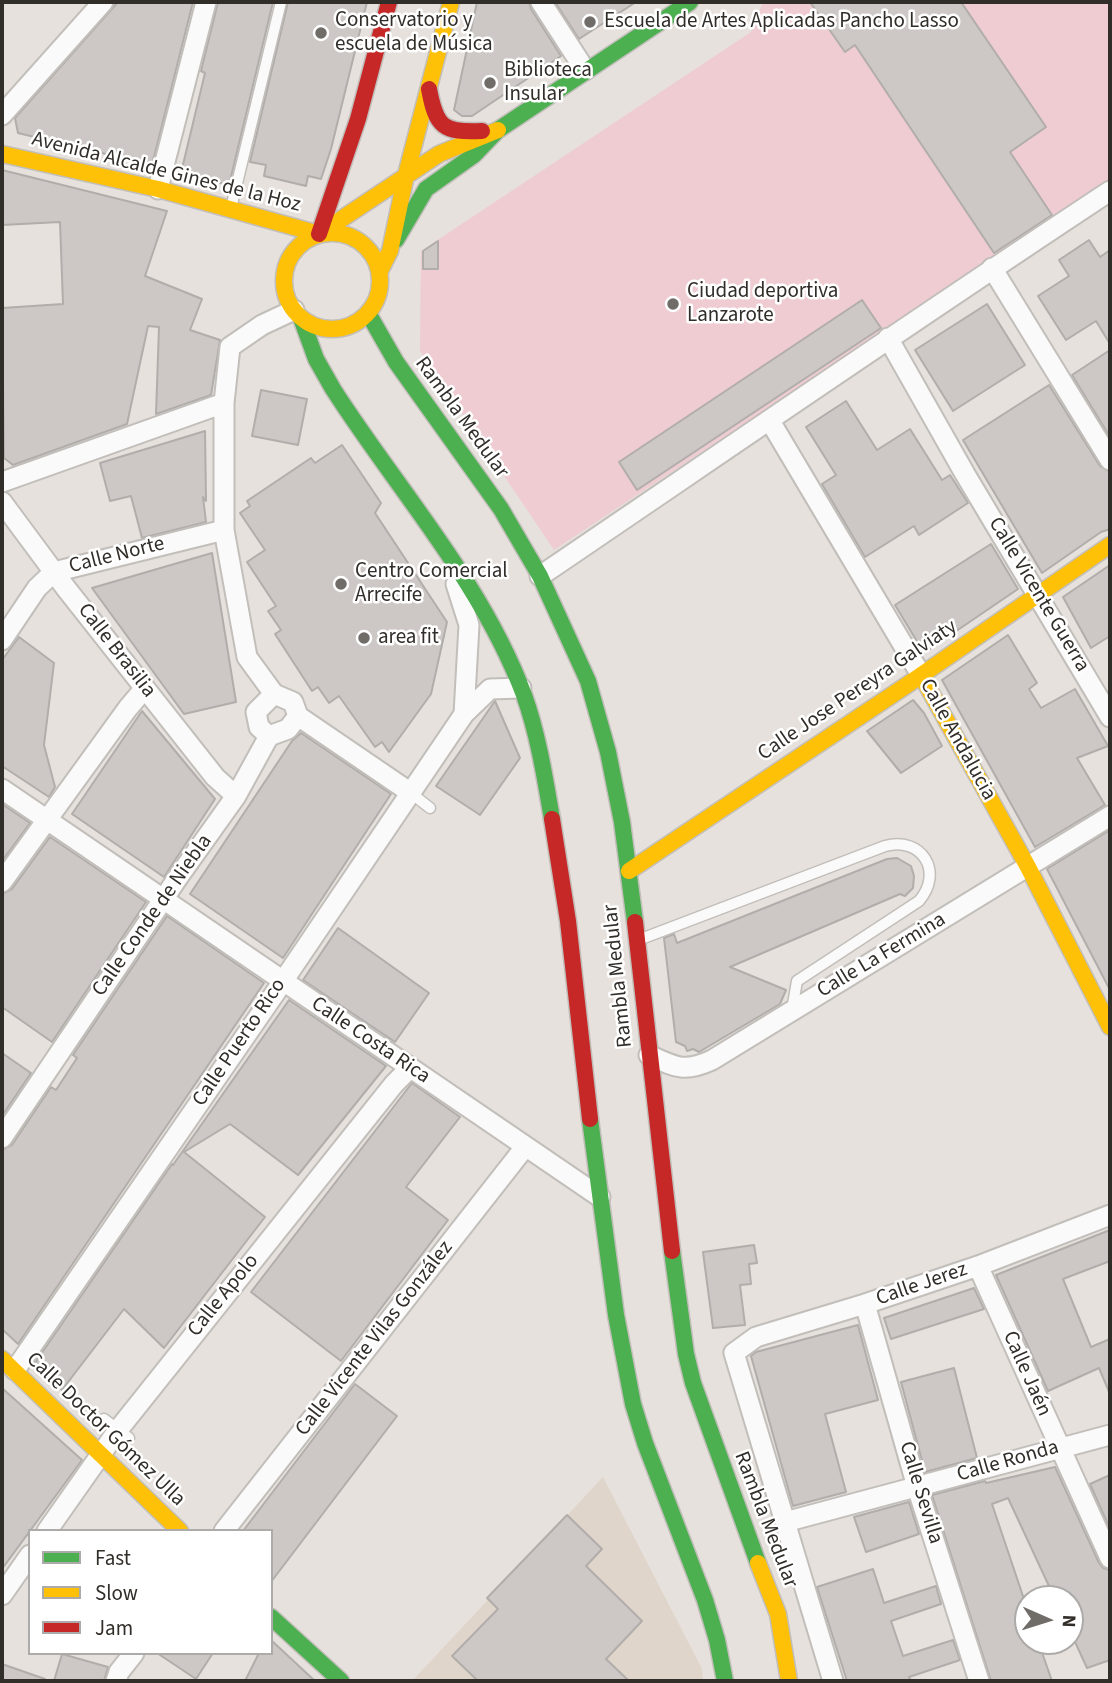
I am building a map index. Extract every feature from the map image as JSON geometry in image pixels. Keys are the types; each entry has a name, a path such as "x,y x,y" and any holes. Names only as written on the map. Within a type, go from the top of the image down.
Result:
{"main road":[{"path":"320,234 340,183 389,2"},
{"path":"390,251 406,175 452,2"},
{"path":"690,2 498,130 439,154 300,245 290,257 285,273 288,300 298,314 315,356 337,396 393,474 485,613 521,688 551,802 566,904 600,1197 631,1399 705,1602 719,1646 725,1681"},
{"path":"429,89 433,115 442,127 458,133 498,130"},
{"path":"380,271 426,189 474,155 498,130"},
{"name":"Avenida Alcalde Gines de la Hoz","path":"2,154 158,189 320,234"},
{"path":"298,314 314,326 331,329 346,327 368,313 377,300 380,271 372,253 358,240 340,233 320,234"},
{"name":"Rambla Medular","path":"368,313 396,362 500,509 540,576 589,681 608,752 629,871 665,1203 686,1354 693,1383 722,1466 778,1614 789,1681"},
{"name":"Calle Jose Pereyra Galviaty","path":"629,871 1110,545"},
{"name":"Calle Andalucia","path":"921,675 1028,867 1110,1027"},
{"name":"Calle Doctor Gómez Ulla","path":"8,1365 178,1529"},
{"path":"273,1619 341,1681"}],"street":[{"path":"2,115 103,2"},
{"path":"158,189 206,2"},
{"path":"541,2 585,71"},
{"path":"540,576 888,338 1110,191"},
{"path":"992,268 1110,460"},
{"path":"298,314 262,324 230,347 224,402 224,530 247,657 274,694 293,702 298,716 411,793"},
{"name":"Calle Vicente Guerra","path":"888,338 965,474 1110,716"},
{"path":"2,482 224,402"},
{"name":"Calle Andalucia","path":"770,421 921,675"},
{"name":"Calle Brasilia","path":"2,502 215,777 236,796"},
{"name":"Calle Norte","path":"2,640 37,588 54,572 224,530"},
{"path":"449,561 469,625 464,714"},
{"path":"2,882 111,730 145,688"},
{"name":"Calle Puerto Rico","path":"8,1365 283,979 464,714 490,689 521,688"},
{"path":"274,694 256,712 259,727 269,736 288,729 298,716"},
{"name":"Calle Conde de Niebla","path":"2,1138 236,796 269,736"},
{"name":"Calle Costa Rica","path":"2,789 600,1197"},
{"name":"Calle La Fermina","path":"649,1055 682,1068 695,1068 1110,816"},
{"name":"Calle Apolo","path":"48,1529 117,1429 394,1084 410,1068"},
{"name":"Calle Vicente Vilas González","path":"226,1529 525,1147"},
{"name":"Calle Jerez","path":"785,1522 734,1353 756,1337 978,1266 1110,1215"},
{"name":"Calle Jaén","path":"978,1266 1110,1558"},
{"name":"Calle Sevilla","path":"865,1304 917,1488 979,1681"},
{"name":"Calle Ronda","path":"785,1522 1110,1435"},
{"path":"785,1522 833,1681"},
{"path":"2,1595 28,1558"},
{"path":"116,1681 133,1655"}],"lane":[{"path":"230,208 281,2"},
{"path":"411,793 430,808"},
{"path":"637,940 885,846 904,844 921,853 930,872 926,893 919,901 797,981 792,1010"}],"shaded area":[{"name":"Ciudad deportiva Lanzarote","path":"763,2 1110,2 1110,181 554,550 420,351 421,251 751,32"},
{"path":"603,1477 702,1669 703,1681 412,1681"}],"building":[{"path":"118,2 193,2 152,165 18,133 15,118"},
{"path":"218,2 273,2 229,185 181,173 205,73 201,71"},
{"path":"288,2 367,2 331,149 321,179 308,176 306,186 264,176 266,165 250,162"},
{"name":"Biblioteca Insular","path":"477,2 529,2 561,56 472,116 462,116 454,110"},
{"name":"Escuela de Artes Aplicadas Pancho Lasso","path":"555,2 636,2 579,39"},
{"path":"810,2 961,2 1046,127 1010,152 1052,215 994,253 855,45 845,52"},
{"path":"2,170 167,211 145,276 202,299 190,330 220,340 211,395 156,414 159,327 148,326 127,424 13,465 4,458 2,308 63,304 60,222 2,225"},
{"path":"1089,240 1100,257 1110,250 1110,344 1096,321 1066,340 1038,296 1069,276 1059,260"},
{"path":"438,241 438,269 423,269 423,251"},
{"path":"862,300 881,328 637,490 619,462"},
{"path":"987,304 1025,365 953,411 915,350"},
{"path":"1110,350 1110,437 1072,375"},
{"path":"1049,385 1100,466 1110,472 1110,529 1101,532 1042,573 963,440"},
{"path":"261,390 307,399 298,445 252,436"},
{"path":"846,401 877,450 910,429 942,480 950,475 968,503 919,535 914,526 865,557 822,484 836,475 806,427"},
{"path":"205,431 206,501 203,497 206,522 142,538 131,496 110,501 100,463"},
{"name":"Centro Comercial Arrecife","path":"342,445 381,503 375,513 447,622 431,694 389,752 382,742 375,747 339,696 329,703 318,687 312,691 275,634 281,630 268,611 276,606 247,562 265,550 240,513 250,506 247,501 311,458 315,463"},
{"path":"991,544 1018,589 924,653 895,605"},
{"path":"212,553 236,702 184,714 92,588"},
{"path":"1110,565 1110,636 1091,648 1063,597"},
{"path":"1008,635 1037,683 1029,689 1041,708 1075,689 1108,746 1077,758 1105,805 1035,847 942,680"},
{"path":"19,637 54,663 44,745 55,787 49,797 2,766 2,660"},
{"path":"913,700 924,713 942,746 901,773 867,731"},
{"path":"495,701 520,758 480,815 436,786"},
{"path":"142,711 215,799 164,877 72,814"},
{"path":"301,733 391,794 283,958 190,894 292,741"},
{"path":"2,804 30,823 2,861"},
{"path":"1110,830 1110,990 1047,869"},
{"path":"50,837 146,902 52,1042 2,1007 2,894 12,889"},
{"path":"897,858 911,866 914,876 913,888 905,896 900,894 730,967 786,990 780,1004 699,1052 693,1049 687,1051 685,1046 676,1042 664,938 674,934 677,943 887,859"},
{"path":"167,916 264,983 18,1344 2,1329 2,1150 12,1145 51,1087 56,1090 77,1058 73,1055"},
{"path":"338,928 429,993 395,1042 303,980"},
{"path":"289,1000 386,1066 298,1175 230,1124 184,1152 265,1217 164,1348 124,1309 62,1390 35,1363"},
{"path":"2,1053 31,1073 2,1116"},
{"path":"412,1083 460,1117 406,1187 448,1220 341,1361 251,1292"},
{"path":"1110,1230 1110,1261 1063,1279 1091,1347 1110,1339 1110,1394 1099,1368 1048,1391 996,1275"},
{"path":"754,1245 757,1263 749,1264 751,1284 740,1285 745,1325 713,1328 703,1252"},
{"path":"974,1288 984,1309 891,1339 884,1318"},
{"path":"858,1325 878,1400 825,1414 846,1492 793,1506 751,1356 756,1352"},
{"path":"954,1368 977,1458 925,1472 901,1382"},
{"path":"355,1384 397,1416 273,1579 273,1529 245,1529"},
{"path":"2,1388 82,1460 31,1529 28,1529 28,1534 2,1569"},
{"path":"1055,1467 1099,1563 1110,1570 1110,1660 1087,1668 1081,1655 1084,1655 1084,1585 1048,1585 1008,1498 992,1504 1019,1585 1014,1585 1014,1655 1043,1655 1052,1681 991,1681 932,1495 985,1481 986,1483"},
{"path":"1110,1475 1110,1529 1090,1484"},
{"path":"909,1502 919,1534 866,1552 854,1517"},
{"path":"567,1515 602,1549 586,1566 642,1621 606,1659 629,1681 478,1681 452,1656 498,1609 487,1598"},
{"path":"873,1569 884,1603 936,1586 941,1604 891,1621 903,1656 953,1640 960,1660 909,1677 911,1681 847,1681 817,1587"},
{"path":"273,1642 315,1681 245,1681 258,1655 273,1655"},
{"path":"62,1655 108,1667 104,1681 54,1681"},
{"path":"160,1655 212,1655 196,1679"},
{"path":"2,1664 45,1679 45,1681 2,1681"}],"traffic: fast":[{"path":"396,240 426,189 474,155 498,130 690,2"},
{"path":"368,313 396,362 501,509 540,576 588,681 608,752 622,822 635,922"},
{"path":"301,318 316,359 333,389 462,575 506,654 524,695 533,725 552,819"},
{"path":"590,1119 616,1315 633,1404 645,1443 705,1600 725,1681"},
{"path":"672,1251 686,1354 693,1383 758,1563"},
{"path":"273,1619 341,1681"}],"traffic: slow":[{"path":"380,271 390,251 406,175 451,2"},
{"path":"2,154 158,189 319,234 439,154 498,130"},
{"path":"332,233 350,237 366,247 376,263 380,281 376,299 366,315 350,325 332,329 314,325 298,315 288,299 284,281 288,263 298,247 314,237 332,233"},
{"path":"629,871 1110,545"},
{"path":"921,675 1028,867 1110,1027"},
{"path":"2,1359 178,1529"},
{"path":"758,1563 778,1614 789,1681"}],"traffic: jam":[{"path":"319,234 358,119 389,2"},
{"path":"429,89 435,112 444,125 458,131 482,131"},
{"path":"552,819 568,921 590,1119"},
{"path":"635,922 672,1251"}],"place":[{"name":"Escuela de Artes Aplicadas Pancho Lasso","path":"590,22"},
{"name":"Conservatorio y escuela de Música","path":"321,33"},
{"name":"Biblioteca Insular","path":"490,83"},
{"name":"Ciudad deportiva Lanzarote","path":"673,304"},
{"name":"Centro Comercial Arrecife","path":"341,584"},
{"name":"area fit","path":"364,638"}]}
